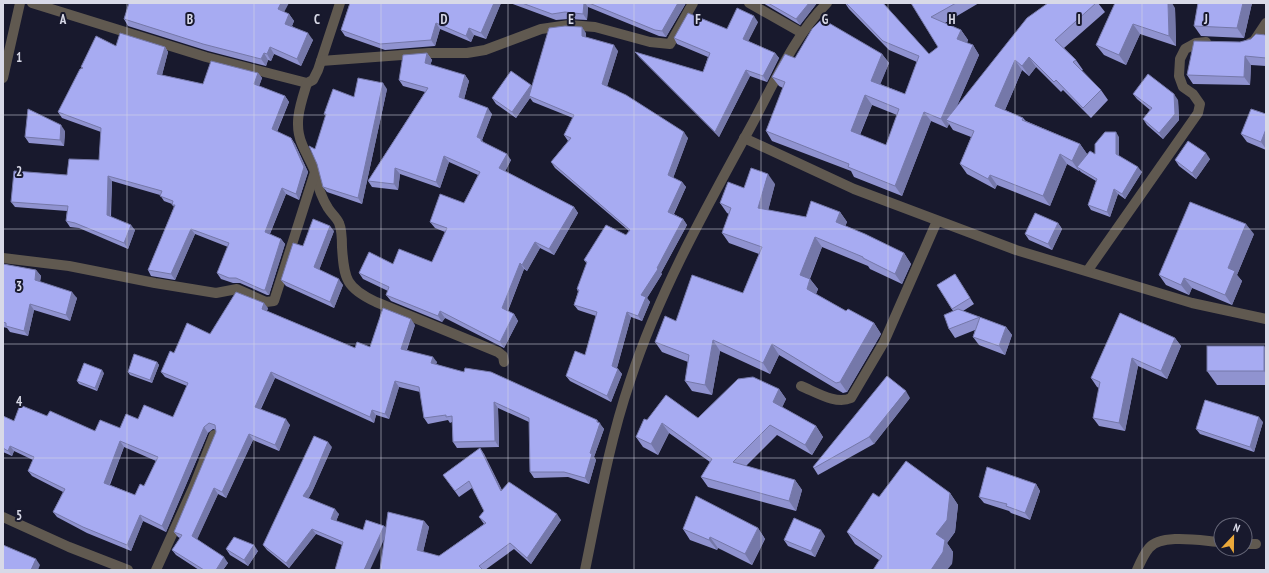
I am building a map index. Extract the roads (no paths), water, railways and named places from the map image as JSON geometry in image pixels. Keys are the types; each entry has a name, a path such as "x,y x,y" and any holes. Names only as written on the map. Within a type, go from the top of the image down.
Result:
{"street":[{"path":"3,78 20,3"},
{"path":"32,3 206,57 308,83"},
{"path":"340,3 321,61 313,80 308,83 298,110 298,126 301,142 315,172 318,190 339,223 342,236 346,278 353,288 363,296 498,352 503,356 504,362"},
{"path":"321,61 429,53 467,53 485,50 541,28 555,26 595,27 650,42 670,44 693,3"},
{"path":"749,3 802,33"},
{"path":"585,570 614,432 649,329 690,240 744,138 806,26 827,3"},
{"path":"1237,44 1244,45 1254,41 1266,23"},
{"path":"1088,270 1198,113 1200,104 1193,94 1183,87 1179,76 1180,59 1185,49 1196,43 1215,42"},
{"path":"744,138 854,189 1016,250 1088,270 1192,303 1266,319"},
{"path":"3,258 69,266 216,293 237,289 266,302 272,303 274,301 315,172"},
{"path":"801,386 837,400 845,401 851,398 884,342 937,221"},
{"path":"156,570 194,486 214,435"},
{"path":"3,517 69,547 128,570"},
{"path":"1137,570 1149,548 1156,542 1168,539 1213,542"}]}
